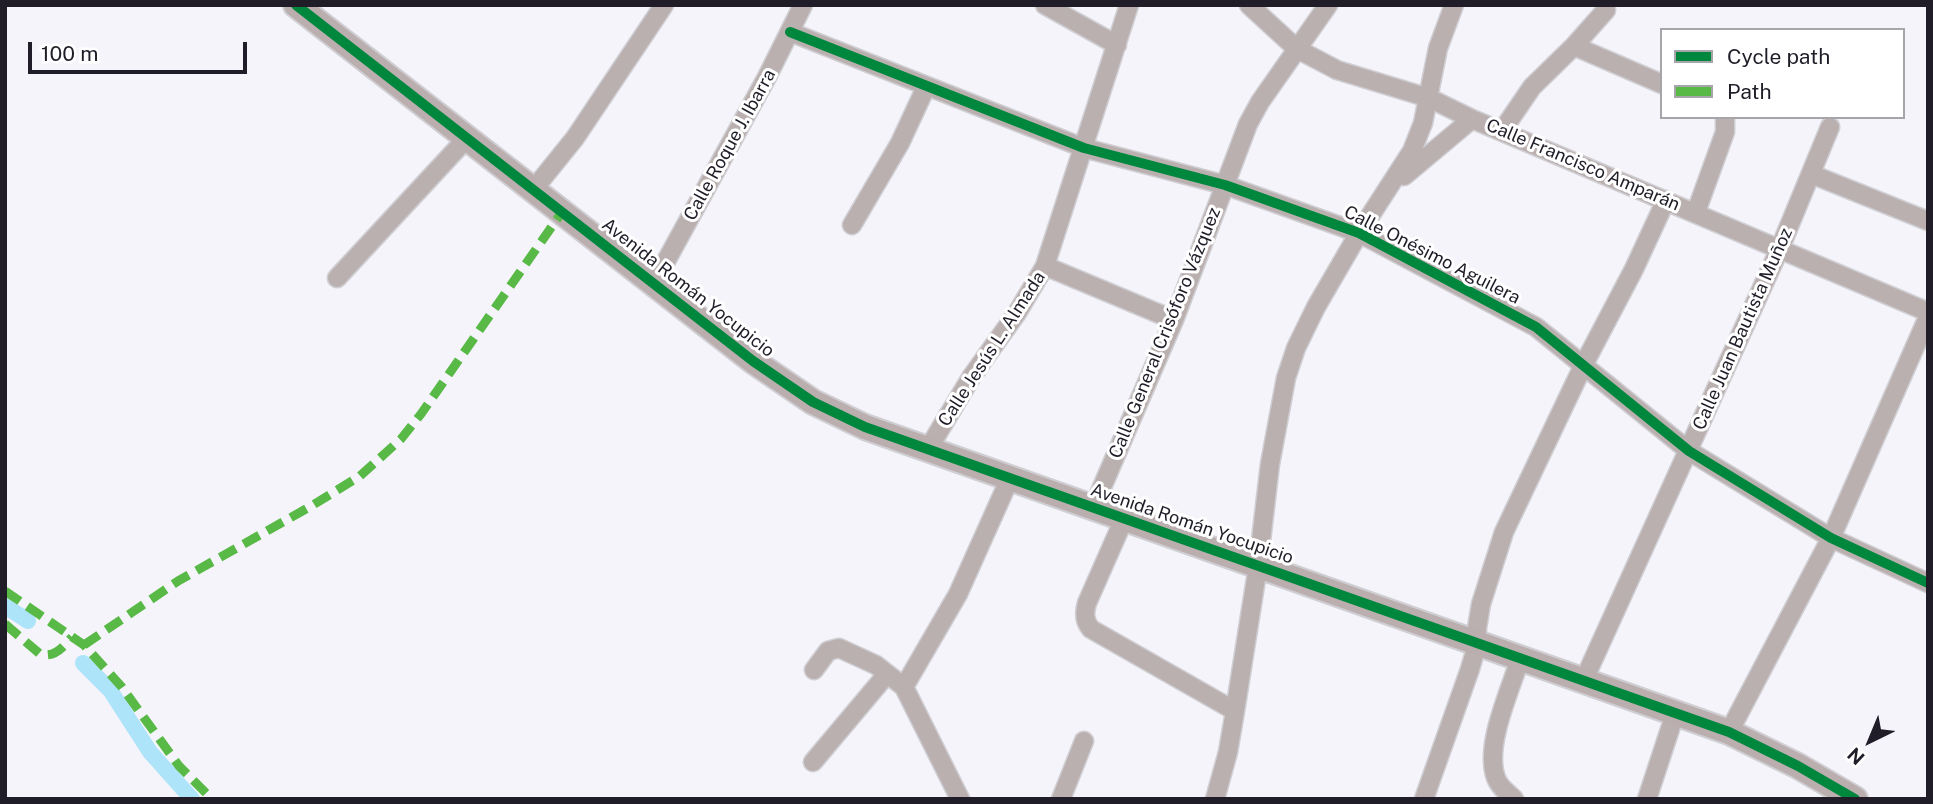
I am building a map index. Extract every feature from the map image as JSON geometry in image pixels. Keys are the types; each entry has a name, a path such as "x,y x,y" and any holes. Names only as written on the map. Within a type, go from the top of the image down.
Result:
{"street":[{"name":"Avenida Román Yocupicio","path":"296,5 753,361 792,389 847,419 927,451 1729,732 1798,766 1855,799"},
{"path":"536,192 664,5"},
{"name":"Calle Roque J. Ibarra","path":"654,283 803,5"},
{"path":"1045,5 1117,45"},
{"name":"Calle Jesús L. Almada","path":"927,451 972,376 1017,313 1045,266 1129,5"},
{"name":"Calle Francisco Amparán","path":"1250,5 1297,49 1355,77 1429,99 1780,248 1928,315"},
{"name":"Calle General Crisóforo Vázquez","path":"1093,508 1174,320 1248,124 1328,5"},
{"path":"1215,799 1228,752 1235,711 1258,566 1270,464 1286,378 1296,348 1316,307 1359,233 1404,167 1419,135 1438,48 1454,5"},
{"path":"1502,131 1532,87 1606,10"},
{"name":"Calle Onésimo Aguilera","path":"790,32 1084,148 1224,185 1359,233 1536,327 1689,451 1831,538 1928,583"},
{"path":"1574,46 1660,83"},
{"path":"852,225 900,143 926,87"},
{"path":"1390,187 1472,119"},
{"path":"1696,212 1725,132 1725,119"},
{"name":"Calle Juan Bautista Muñoz","path":"1583,682 1780,248 1830,127"},
{"path":"337,278 467,138"},
{"path":"1811,174 1928,221"},
{"path":"1424,799 1477,645 1481,604 1504,532 1666,200"},
{"path":"1045,266 1174,320"},
{"path":"1729,732 1831,538 1928,315"},
{"path":"904,687 958,594 1010,478"},
{"path":"1124,519 1087,603 1086,623 1091,629 1235,711"},
{"path":"814,670 825,654 836,647 882,669 904,687 960,799"},
{"path":"1514,799 1496,780 1493,753 1496,734 1520,659"},
{"path":"813,762 882,669 918,663"},
{"path":"1647,799 1675,714"},
{"path":"1061,799 1084,741"}],"waterway":[{"path":"5,606 28,621"},
{"path":"83,663 110,690 150,752 192,799"}],"marked path":[{"path":"84,645 178,581 360,476 401,439 562,212"},
{"path":"5,591 84,645 121,686 179,766 212,799"},
{"path":"5,624 40,654 45,655 62,648 72,637"}],"cycle path":[{"path":"296,5 753,361 813,402 865,427 1729,732 1798,766 1855,799"},
{"path":"790,32 1084,148 1225,185 1359,233 1536,327 1689,451 1831,538 1928,583"}]}
